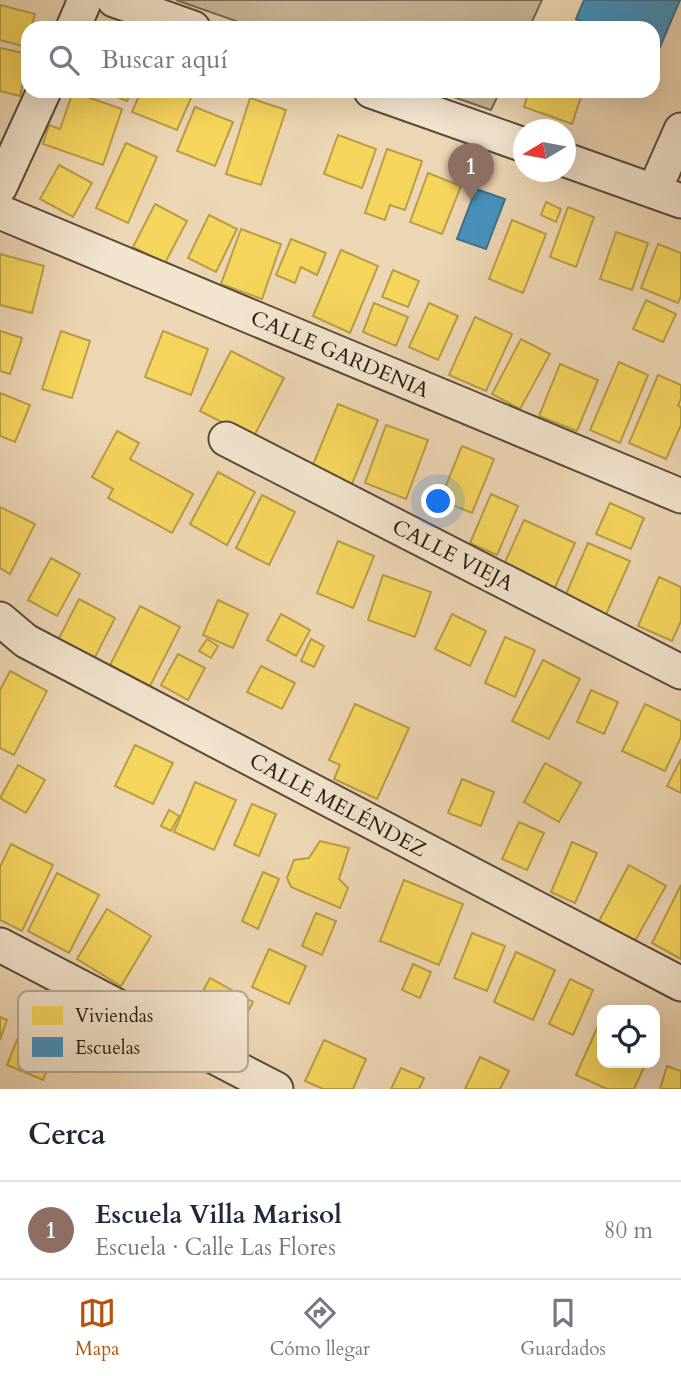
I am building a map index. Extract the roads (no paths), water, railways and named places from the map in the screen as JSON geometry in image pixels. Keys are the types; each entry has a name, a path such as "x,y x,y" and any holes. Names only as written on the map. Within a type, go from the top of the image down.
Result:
{"street":[{"path":"75,21 85,0"},
{"path":"114,0 173,21"},
{"path":"0,187 41,98"},
{"path":"391,98 513,141"},
{"path":"576,164 667,196 681,130"},
{"name":"CALLE GARDENIA","path":"0,212 681,496"},
{"name":"CALLE VIEJA","path":"226,439 681,672"},
{"name":"CALLE MELÉNDEZ","path":"0,619 26,641 681,985"},
{"path":"0,945 88,991"},
{"path":"243,1072 276,1089"}],"place":[{"name":"Escuela Villa Marisol","path":"471,201"}]}
